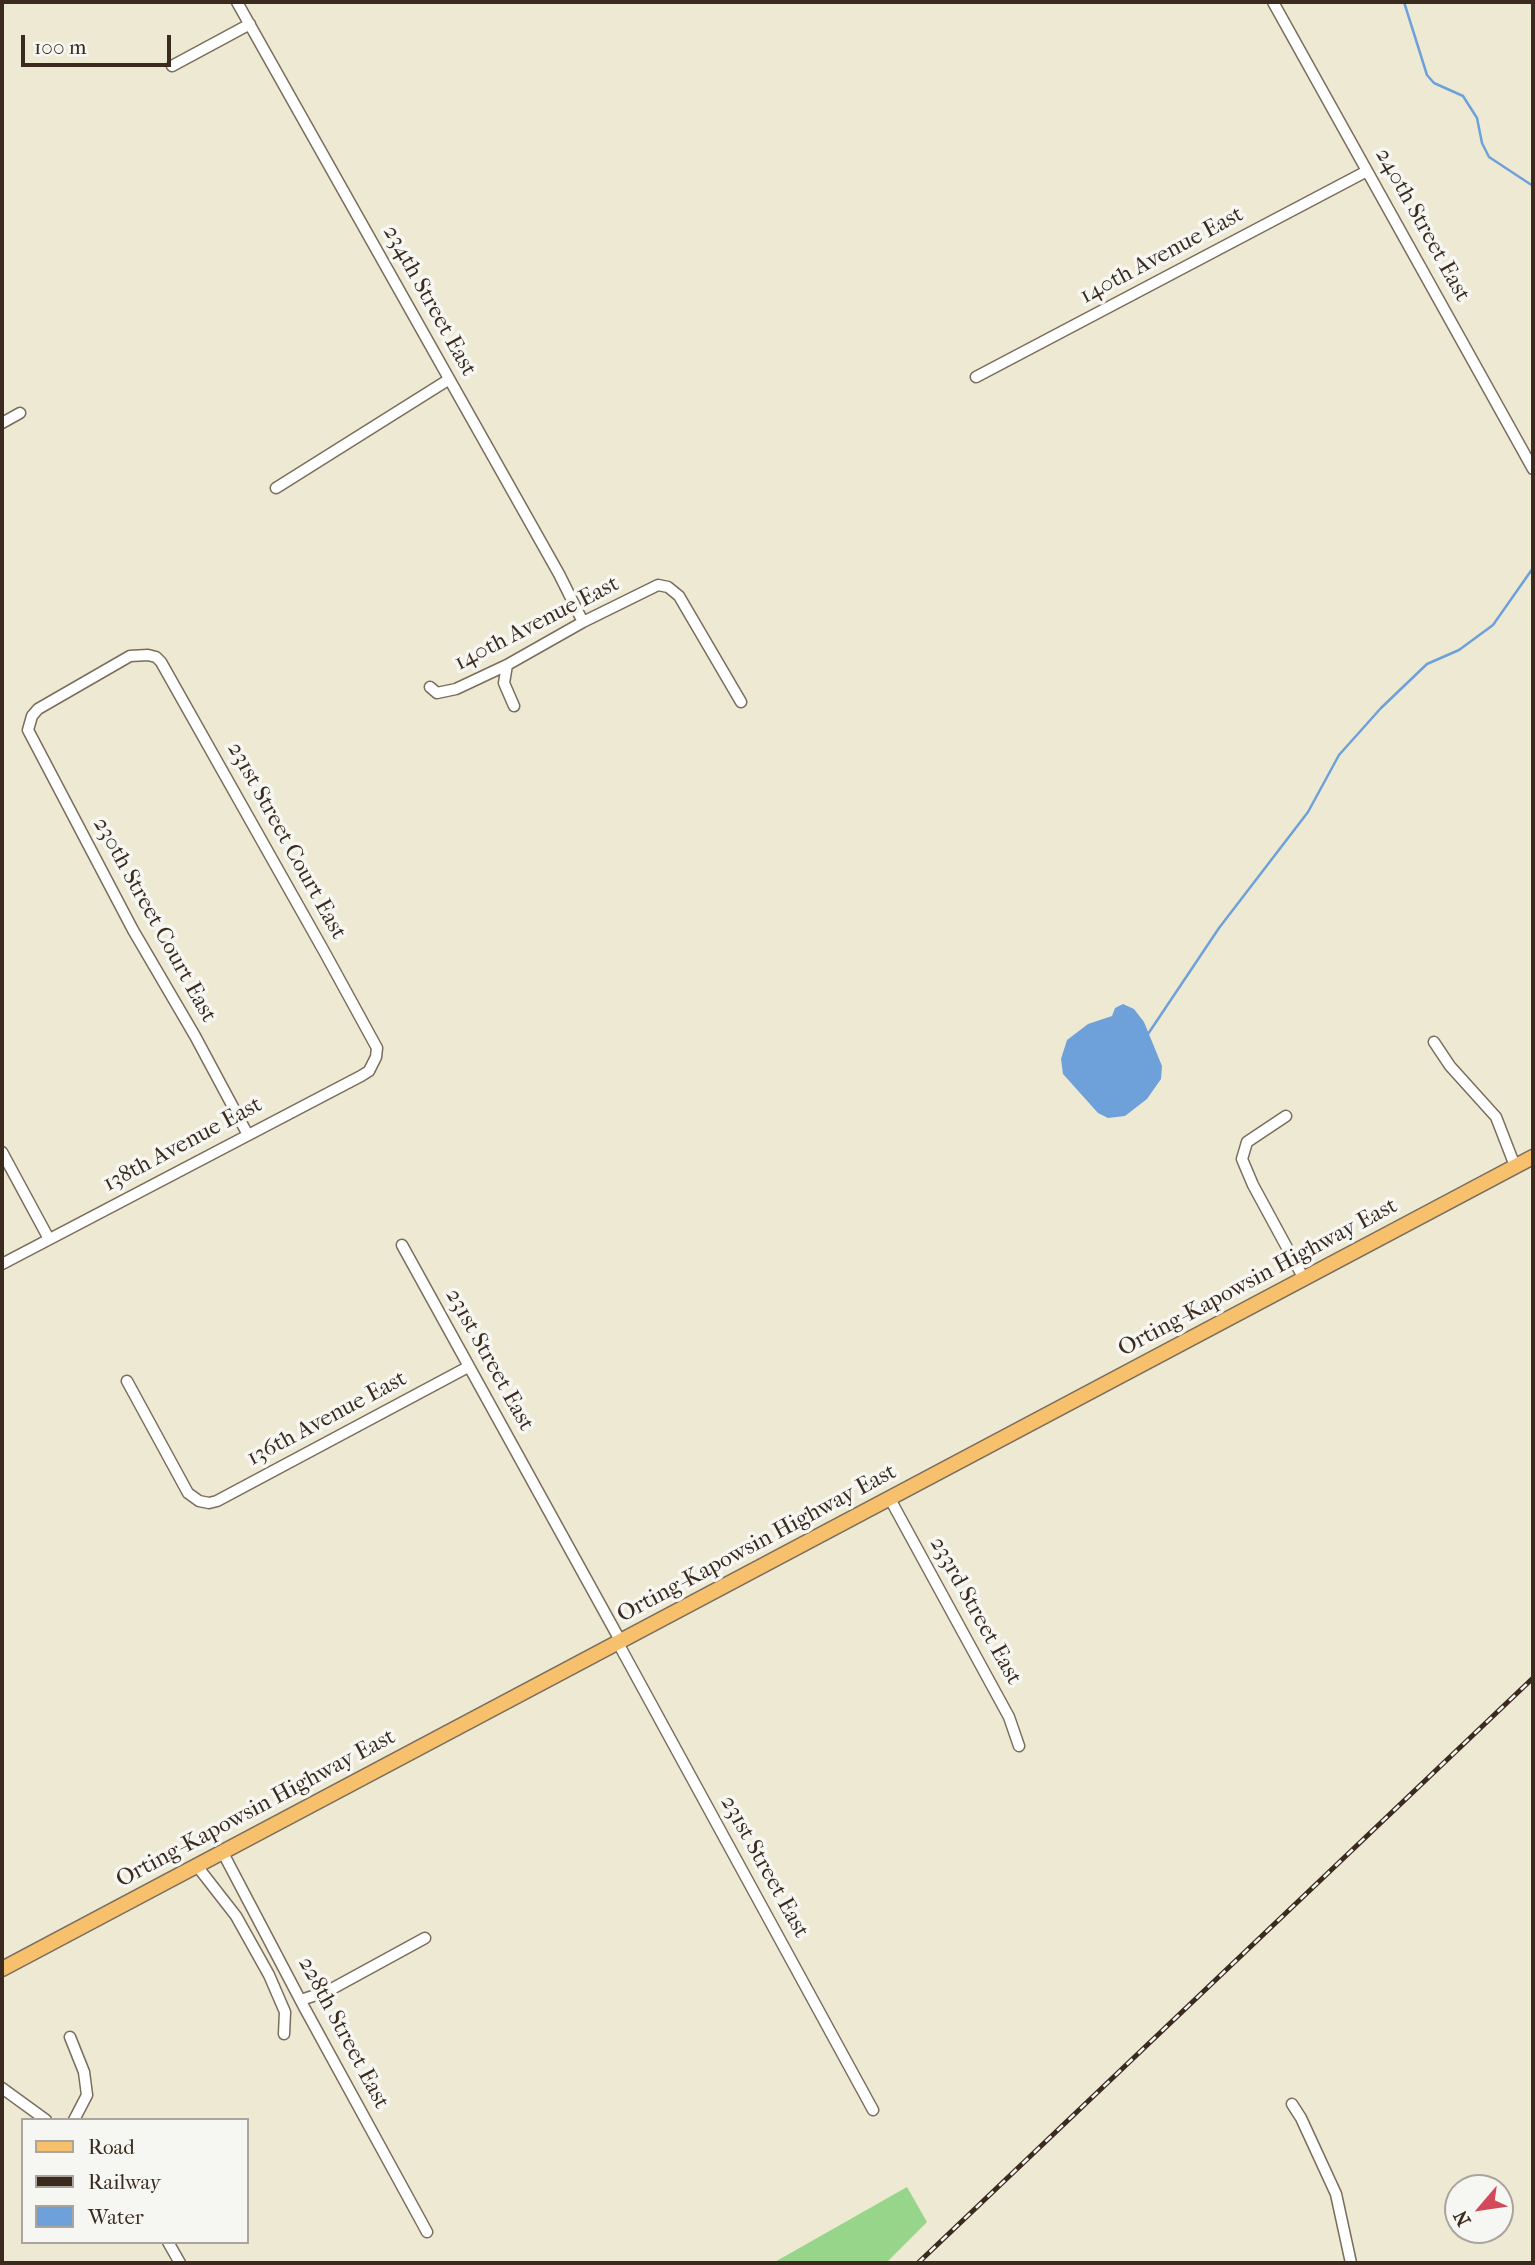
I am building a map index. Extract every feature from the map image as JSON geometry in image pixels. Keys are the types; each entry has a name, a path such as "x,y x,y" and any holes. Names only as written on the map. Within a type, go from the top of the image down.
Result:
{"main road":[{"name":"Orting-Kapowsin Highway East","path":"2,1969 1533,1157"}],"street":[{"name":"234th Street East","path":"237,2 583,622"},
{"name":"240th Street East","path":"1273,2 1533,469"},
{"path":"172,66 250,24"},
{"name":"140th Avenue East","path":"976,377 1367,171"},
{"path":"276,488 448,380"},
{"path":"2,424 20,413"},
{"name":"140th Avenue East","path":"430,687 433,692 441,694 456,689 508,665 652,587 663,586 679,596 741,702"},
{"name":"230th Street Court East","path":"148,655 130,656 38,709 28,730 82,836 248,1135"},
{"name":"231st Street Court East","path":"148,655 156,657 171,677 376,1048 376,1056"},
{"path":"508,665 504,683 514,706"},
{"path":"1434,1042 1450,1066 1496,1116 1515,1166"},
{"name":"138th Avenue East","path":"2,1264 361,1076 369,1071 376,1056"},
{"path":"1286,1116 1247,1142 1242,1158 1253,1185 1304,1279"},
{"path":"2,1152 49,1239"},
{"name":"231st Street East","path":"402,1245 873,2110"},
{"name":"136th Avenue East","path":"127,1381 188,1493 204,1503 217,1501 468,1367"},
{"name":"233rd Street East","path":"890,1499 1009,1717 1019,1746"},
{"name":"228th Street East","path":"223,1853 427,2232"},
{"path":"197,1866 236,1916 269,1975 285,2012 287,2022 284,2034"},
{"path":"301,2000 340,1984 425,1938"},
{"path":"70,2037 84,2072 87,2095 75,2118"},
{"path":"2,2088 43,2118"},
{"path":"1292,2104 1336,2194 1351,2263"},
{"path":"169,2244 180,2263"}],"green space":[{"path":"907,2187 927,2222 886,2263 773,2263"}],"water":[{"path":"1123,1004 1134,1009 1144,1022 1162,1066 1161,1079 1147,1099 1125,1116 1108,1118 1098,1113 1063,1074 1061,1059 1067,1040 1088,1024 1112,1016 1115,1008"}],"waterway":[{"path":"1404,2 1427,75 1434,83 1463,96 1477,118 1482,143 1489,157 1533,186"},
{"path":"1148,1034 1219,928 1308,812 1339,755 1381,708 1427,664 1459,650 1493,625 1533,568"}],"railway":[{"path":"918,2263 1533,1678"}]}
